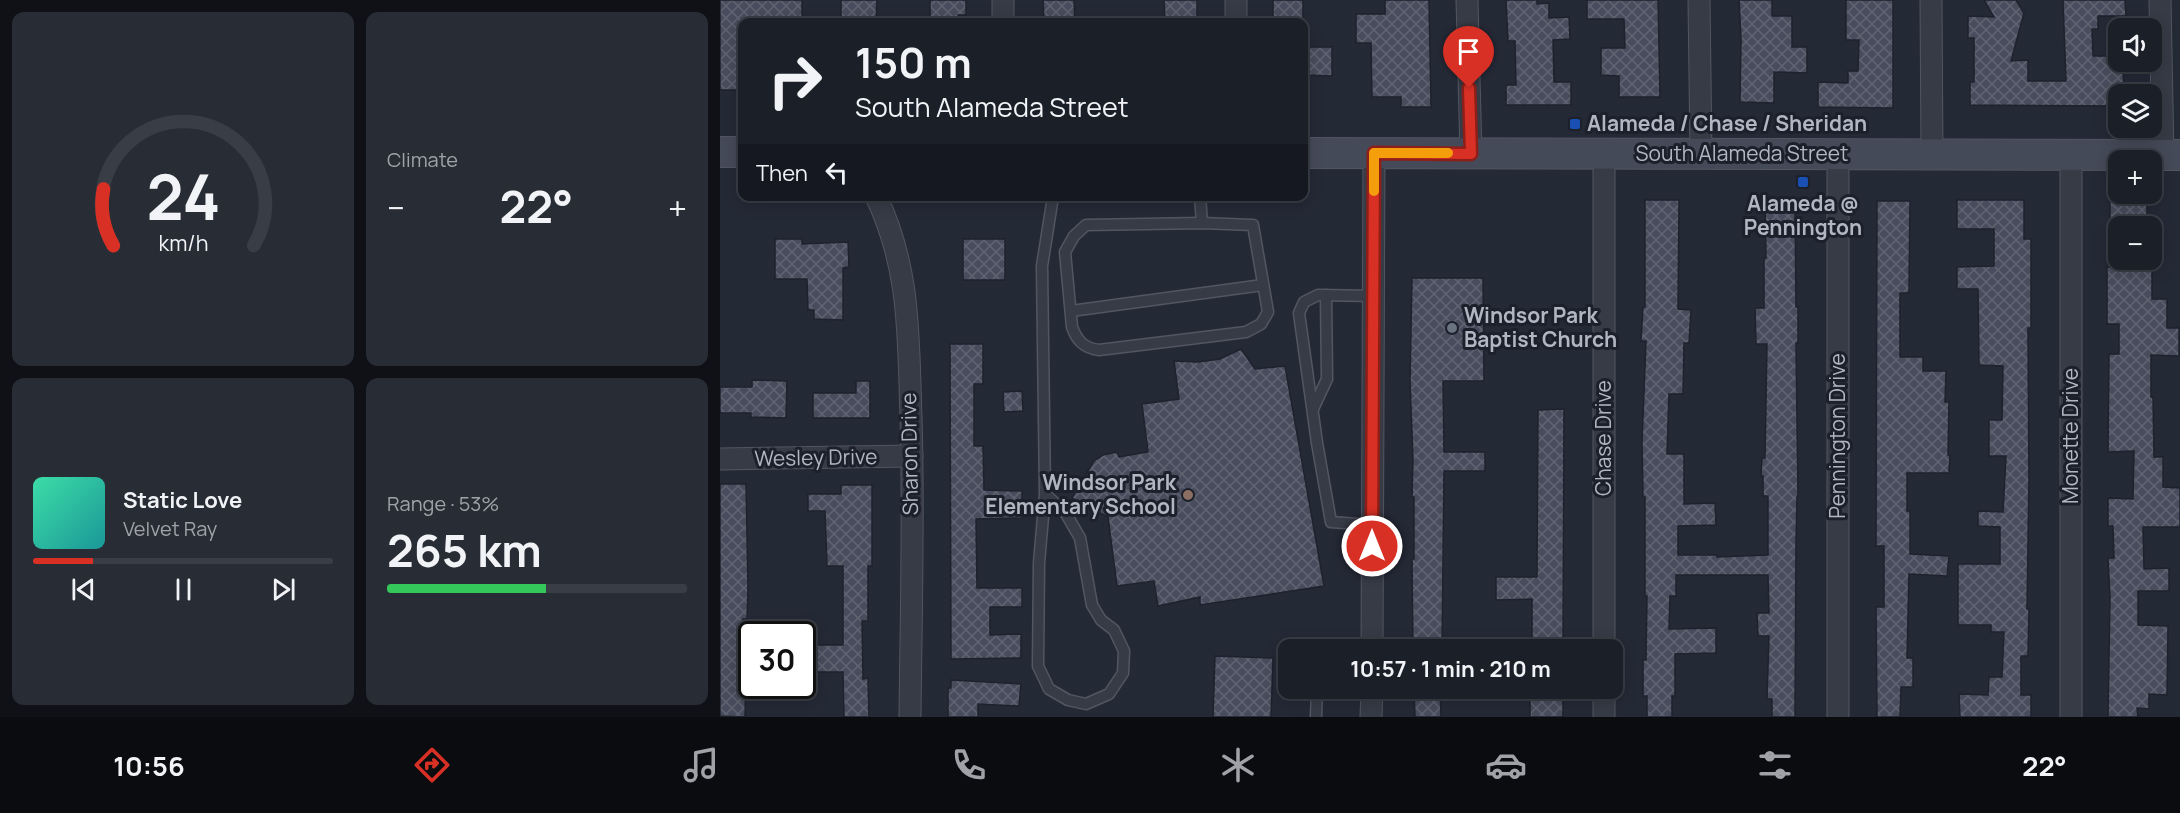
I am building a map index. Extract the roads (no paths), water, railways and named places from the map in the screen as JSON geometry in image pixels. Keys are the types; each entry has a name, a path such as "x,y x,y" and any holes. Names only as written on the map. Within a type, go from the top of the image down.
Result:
{"main road":[{"path":"720,152 738,152"},
{"name":"South Alameda Street","path":"1308,153 2172,155"}],"street":[{"path":"1003,0 1003,18"},
{"path":"1236,0 1236,18"},
{"path":"1467,0 1471,154"},
{"path":"1699,0 1701,154"},
{"path":"1931,0 1932,154"},
{"path":"2160,0 2172,155"},
{"path":"1372,639 1374,153"},
{"name":"Chase Drive","path":"1604,154 1604,639"},
{"name":"Pennington Drive","path":"1838,154 1838,717"},
{"name":"Monette Drive","path":"2071,155 2071,717"},
{"name":"Sharon Drive","path":"878,201 903,275 907,308 912,456 910,717"},
{"name":"Wesley Drive","path":"720,459 912,456"},
{"path":"1371,717 1372,699"},
{"path":"1604,699 1604,717"}],"lane":[{"path":"1045,494 1065,512 1080,538 1092,605 1101,620 1114,630 1124,651 1123,673 1109,694 1086,704 1068,700 1049,688 1038,666 1039,563 1045,494 1042,266 1052,201"},
{"path":"1200,201 1202,223"},
{"path":"1202,223 1253,225 1268,312 1261,324 1246,332 1099,350 1089,348 1076,338 1072,327 1065,252 1074,237 1086,225 1202,223"},
{"path":"1071,311 1263,285"},
{"path":"1372,525 1331,522 1312,410 1299,313 1304,302 1318,295 1373,296"},
{"path":"1312,410 1327,379 1326,296"},
{"path":"1316,717 1317,699"}],"place":[{"name":"Alameda / Chase / Sheridan","path":"1575,124"},
{"name":"Alameda @ Pennington","path":"1803,182"},
{"name":"Windsor Park Baptist Church","path":"1452,328"},
{"name":"Windsor Park Elementary School","path":"1188,495"}]}
